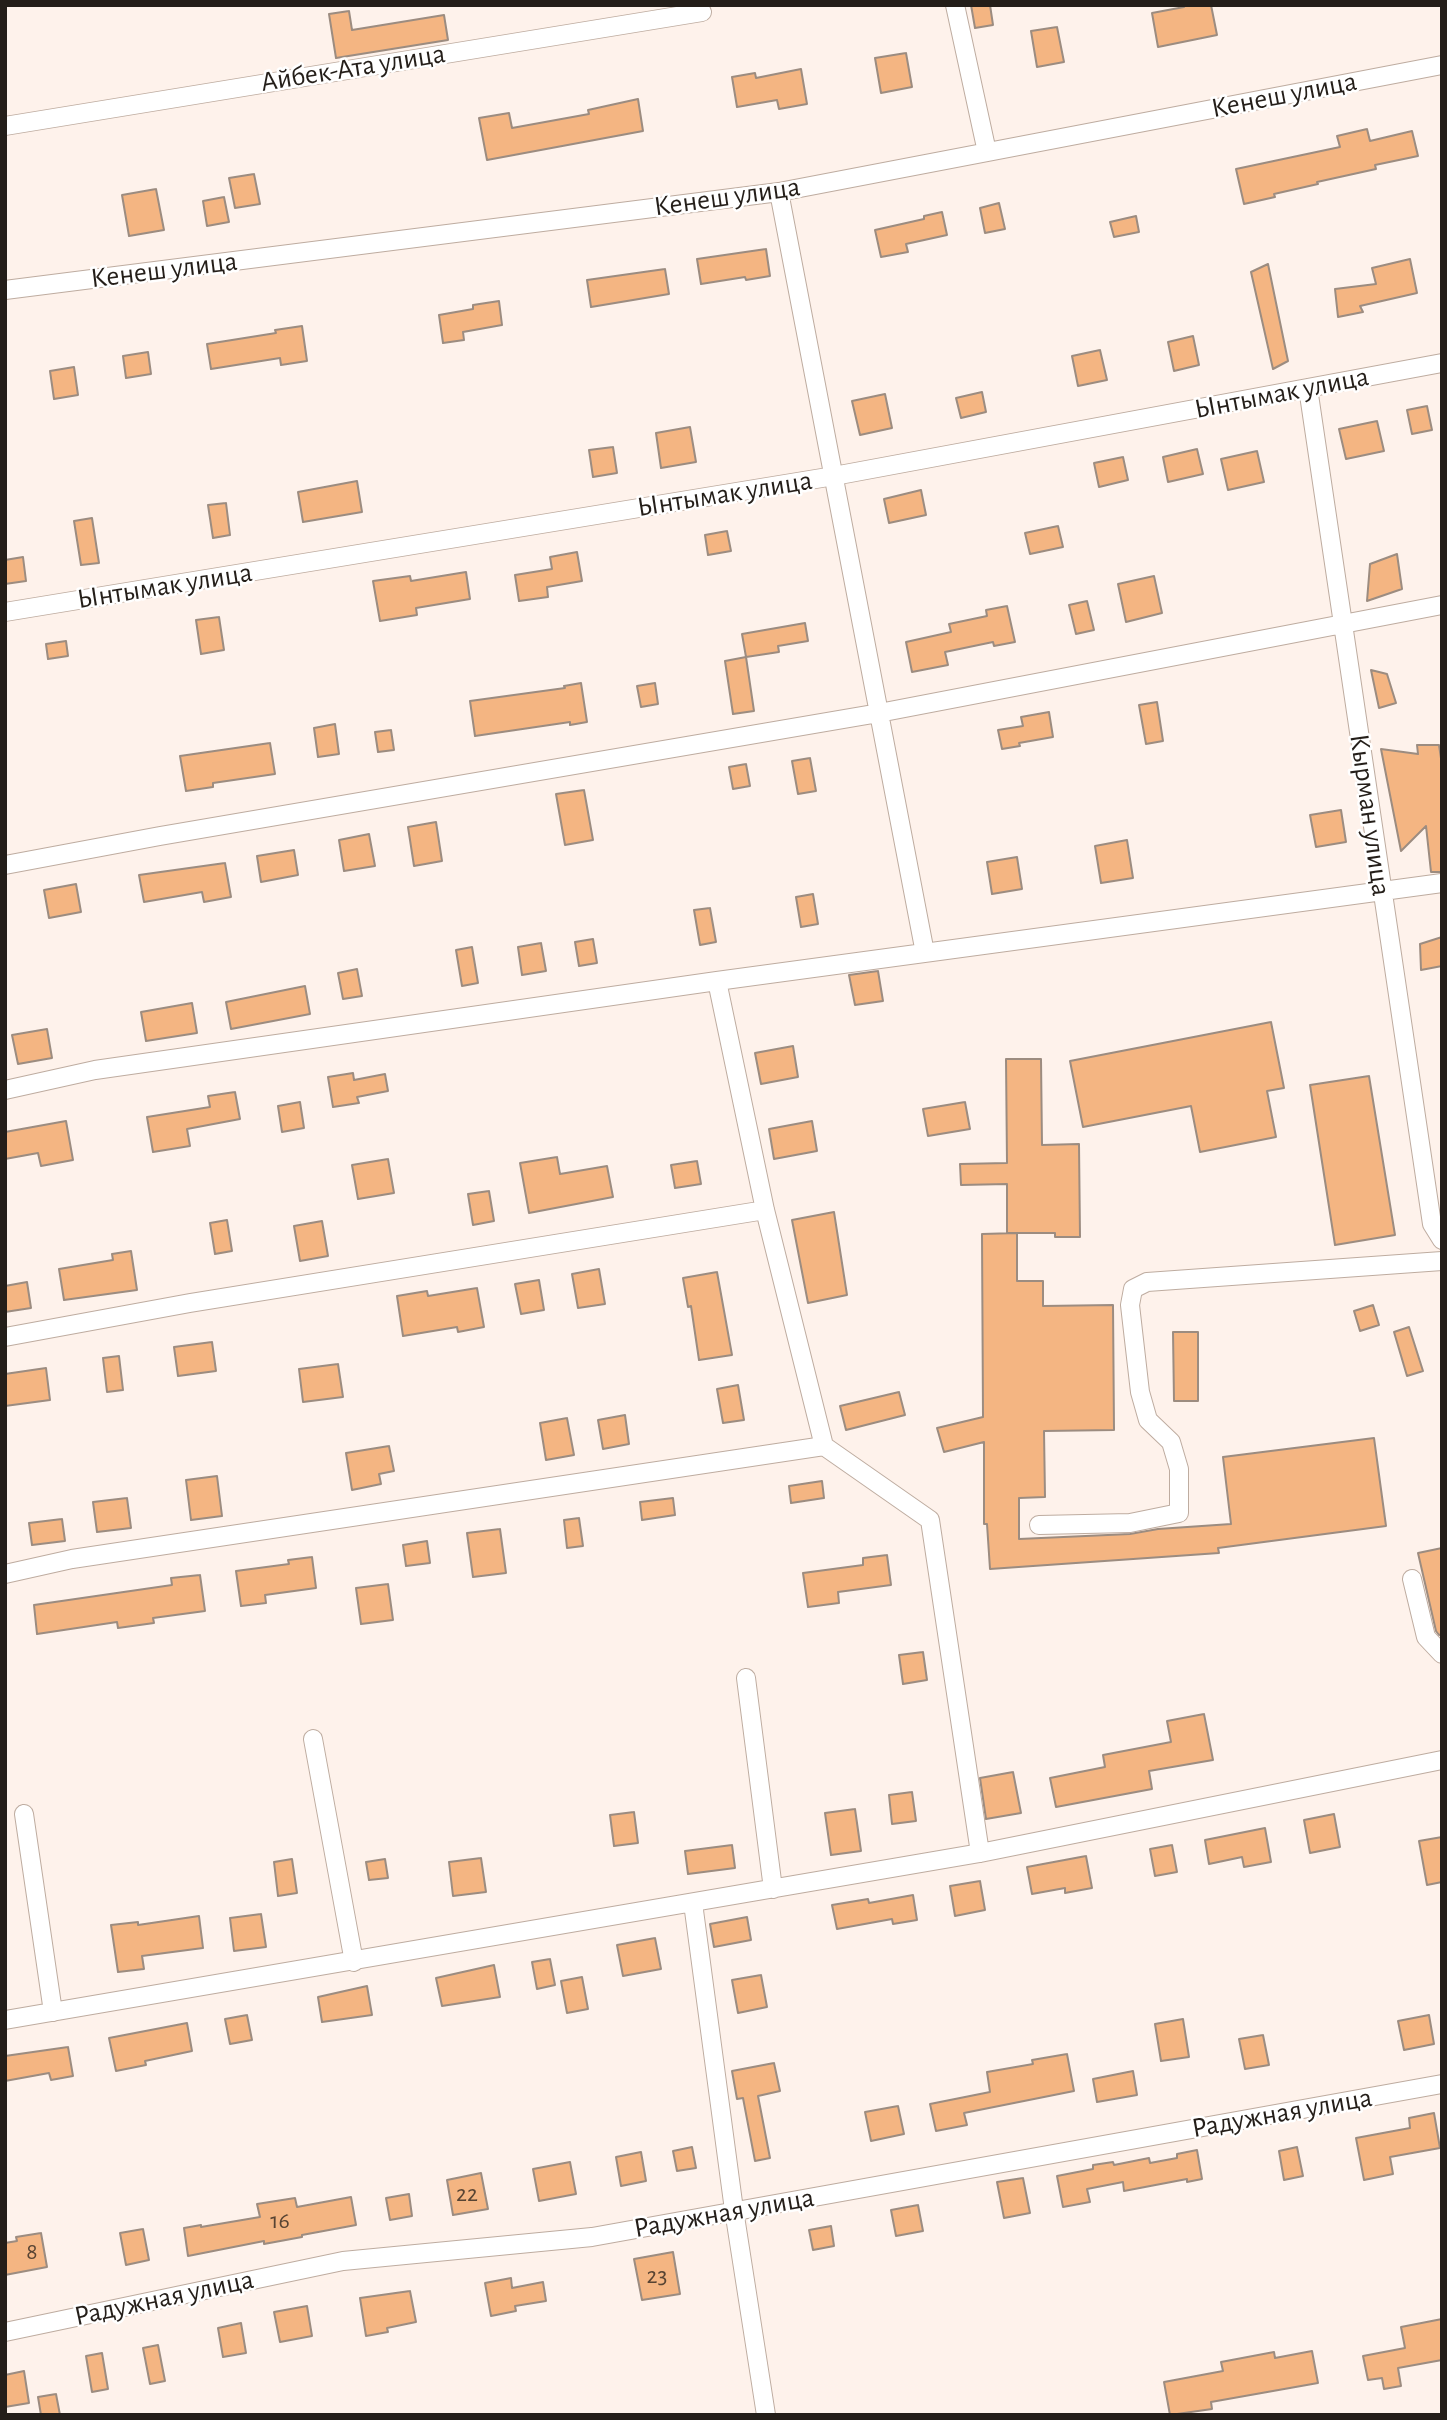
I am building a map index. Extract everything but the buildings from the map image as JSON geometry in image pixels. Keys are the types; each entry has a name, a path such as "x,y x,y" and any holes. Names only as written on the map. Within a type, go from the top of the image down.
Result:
{"street":[{"path":"955,5 986,152"},
{"name":"Айбек-Ата улица","path":"5,126 702,12"},
{"name":"Кенеш улица","path":"5,290 779,192 1442,65"},
{"path":"779,192 925,953"},
{"name":"Ынтымак улица","path":"5,612 834,476 1442,363"},
{"name":"Кырман улица","path":"1308,388 1432,1224 1442,1240"},
{"path":"5,865 173,833 879,713 1342,622 1442,605"},
{"path":"5,1090 95,1070 717,981 1442,883"},
{"path":"717,981 765,1210 824,1446 930,1520 980,1853"},
{"path":"5,1336 190,1303 765,1210"},
{"path":"1039,1525 1130,1523 1179,1513 1180,1469 1171,1442 1148,1420 1140,1392 1130,1305 1133,1289 1147,1282 1442,1261"},
{"path":"5,1574 72,1559 824,1446"},
{"path":"1412,1579 1426,1637 1442,1654"},
{"path":"746,1678 773,1889"},
{"path":"313,1739 354,1962"},
{"path":"5,2020 980,1853 1442,1760"},
{"path":"24,1814 53,2012"},
{"path":"693,1903 734,2210 766,2415"},
{"name":"Радужная улица","path":"5,2332 343,2261 592,2236 1442,2084"}]}
